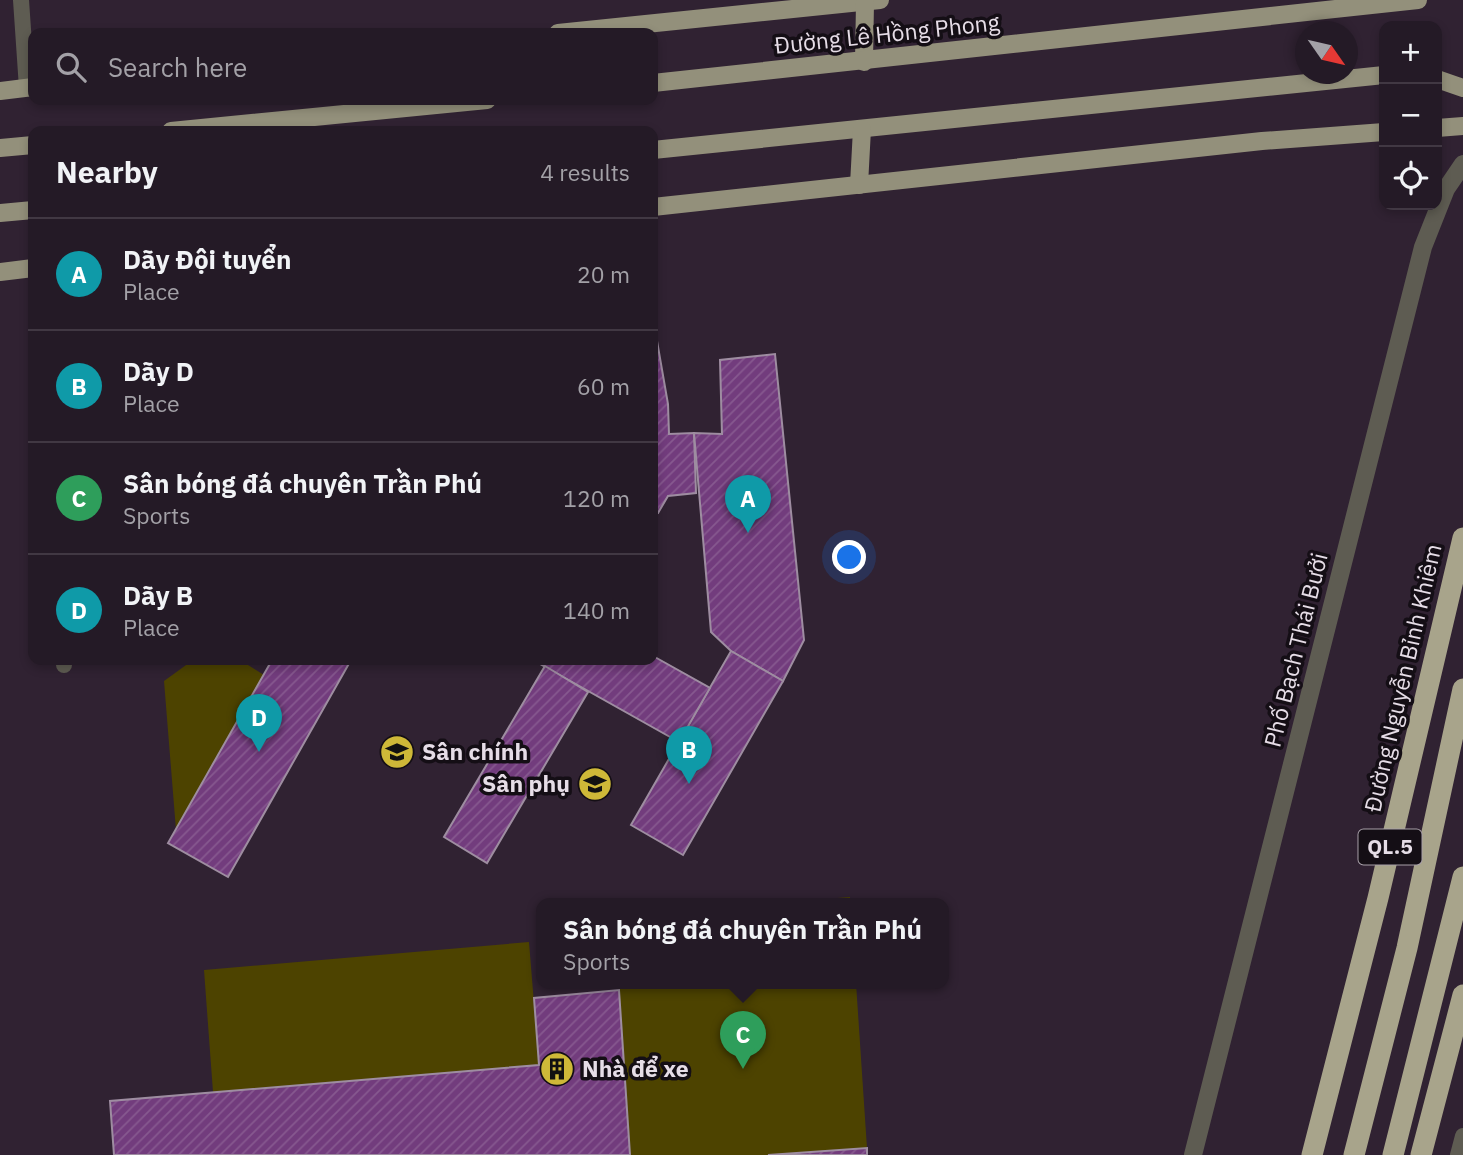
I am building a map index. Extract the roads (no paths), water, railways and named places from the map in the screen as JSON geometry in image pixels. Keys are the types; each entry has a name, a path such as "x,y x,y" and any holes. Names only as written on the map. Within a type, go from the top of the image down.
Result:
{"highway":[{"name":"Đường Nguyễn Bỉnh Khiêm","path":"1312,1155 1378,898 1463,538"},
{"name":"QL.5","path":"1354,1155 1407,948 1463,689"},
{"path":"1393,1155 1463,877"},
{"path":"1421,1155 1463,995"}],"main road":[{"name":"Đường Lê Hồng Phong","path":"658,83 1419,0"},
{"path":"864,62 872,1"},
{"name":"Đường Lê Hồng Phong","path":"607,28 872,1"},
{"path":"658,149 1379,76"},
{"path":"1442,81 1463,88"},
{"path":"0,91 28,88"},
{"path":"222,126 436,105"},
{"path":"1442,128 1463,126"},
{"path":"859,185 862,129"},
{"path":"658,206 1262,141 1379,132"},
{"path":"0,148 28,145"},
{"path":"0,213 28,210"},
{"path":"0,272 28,269"}],"street":[{"name":"Phố Bạch Thái Bưởi","path":"1193,1155 1423,247 1446,189 1463,164"}],"lane":[{"path":"21,0 28,68"},
{"path":"1458,1155 1463,1136"}],"place":[{"name":"Dãy Đội tuyển","path":"748,533"},
{"name":"Dãy B","path":"259,752"},
{"name":"Sân chính","path":"397,752"},
{"name":"Sân phụ","path":"595,784"},
{"name":"Dãy D","path":"689,784"},
{"name":"Nhà để xe","path":"557,1069"},
{"name":"Sân bóng đá chuyên Trần Phú","path":"743,1069"}]}
